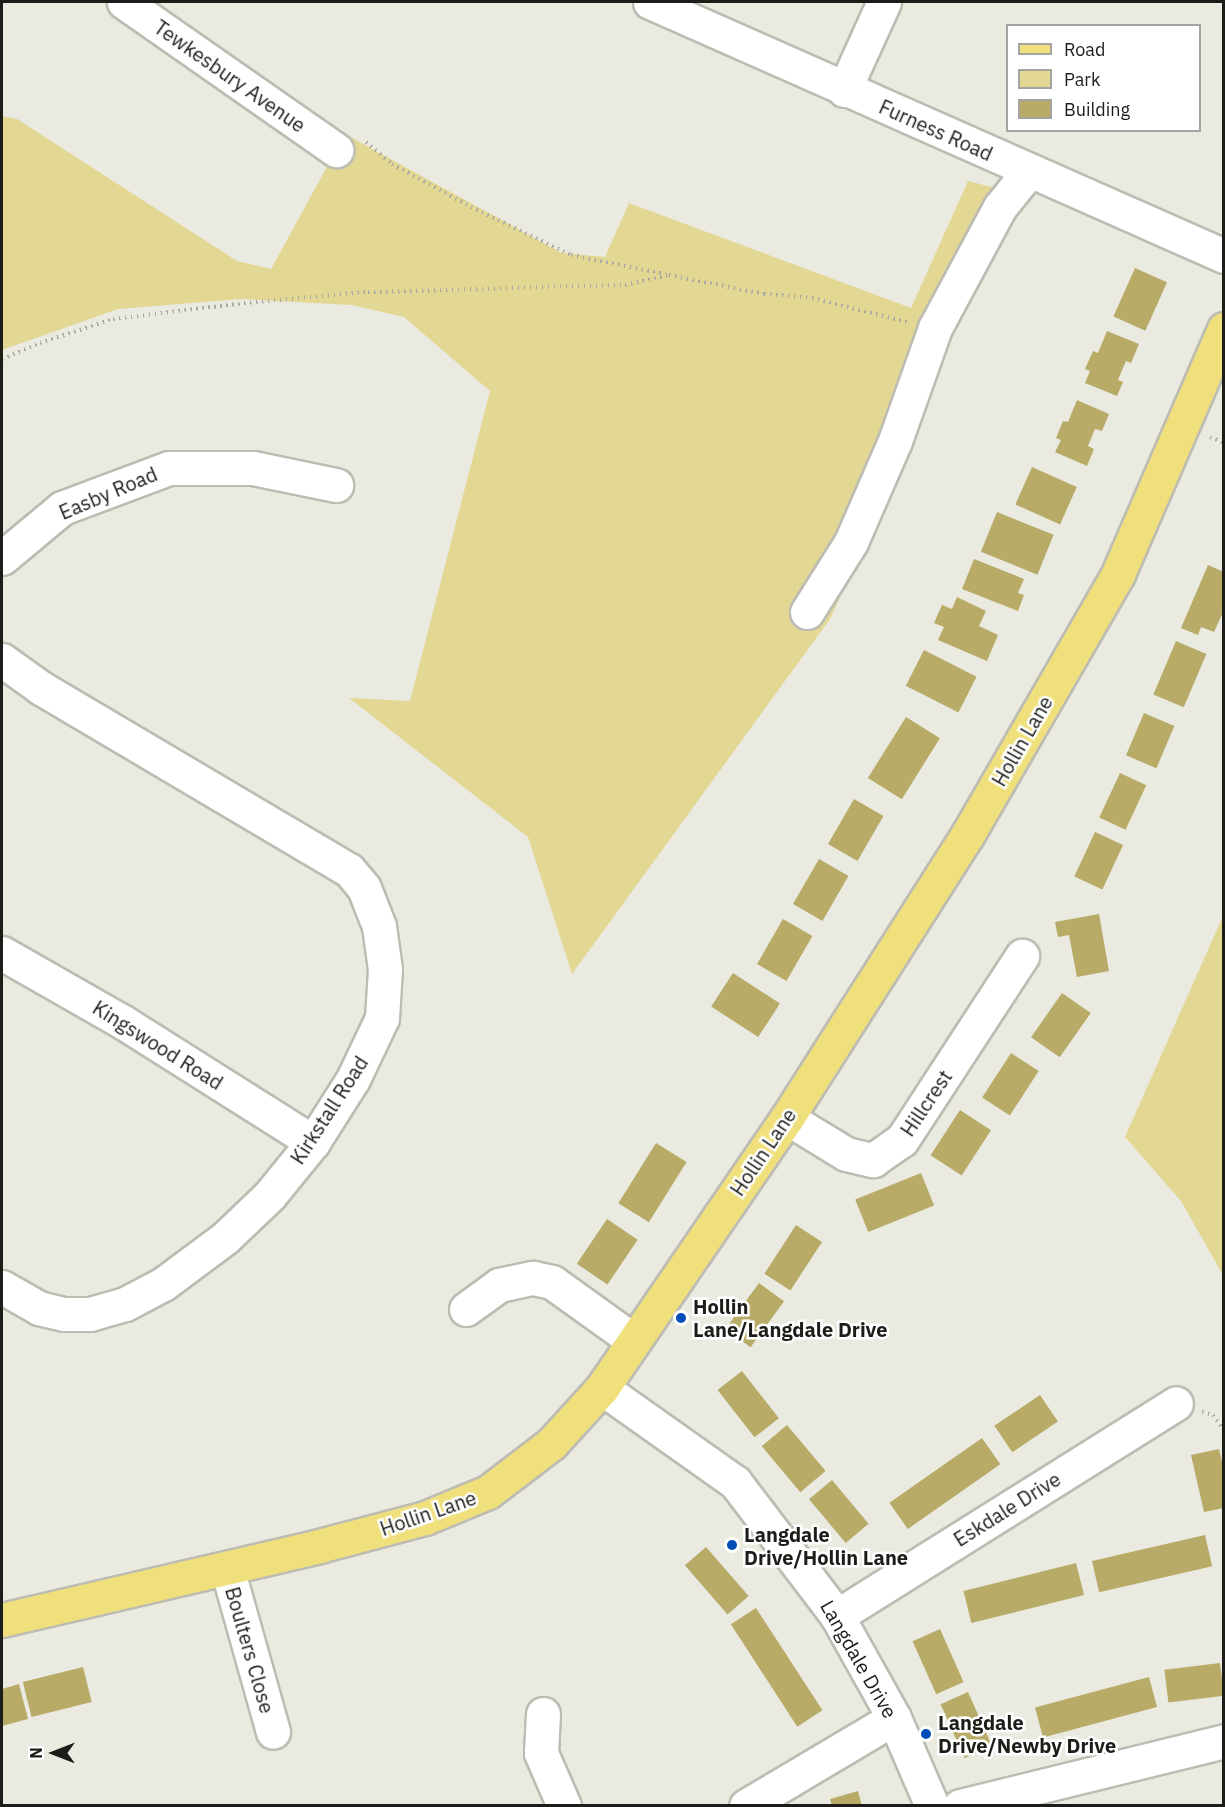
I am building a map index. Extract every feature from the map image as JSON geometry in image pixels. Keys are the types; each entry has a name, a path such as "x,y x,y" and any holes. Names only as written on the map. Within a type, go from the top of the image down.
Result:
{"main road":[{"name":"Hollin Lane","path":"2,1620 227,1568 425,1518 488,1492 552,1443 602,1388 787,1118 968,834 1118,574 1224,329"}],"street":[{"name":"Tewkesbury Avenue","path":"124,2 336,150"},
{"name":"Furness Road","path":"650,2 844,90 1224,256"},
{"path":"844,90 884,2"},
{"path":"807,612 851,542 895,441 935,328 1000,207 1029,171"},
{"name":"Easby Road","path":"2,558 62,508 169,468 253,468 336,485"},
{"name":"Kirkstall Road","path":"2,660 41,688 349,870 364,888 379,926 385,969 382,1018 354,1079 313,1142 270,1195 232,1232 194,1263 125,1304 90,1314 64,1314 39,1308 2,1287"},
{"name":"Kingswood Road","path":"2,953 123,1022 313,1142"},
{"name":"Hillcrest","path":"787,1118 846,1154 873,1160 902,1140 1022,956"},
{"path":"466,1309 500,1285 533,1278 552,1282 634,1341"},
{"name":"Langdale Drive","path":"602,1388 735,1482 837,1616 894,1718 932,1806"},
{"name":"Eskdale Drive","path":"837,1616 1176,1403"},
{"name":"Boulters Close","path":"227,1568 273,1732"},
{"path":"543,1714 541,1753 564,1806"},
{"path":"746,1806 894,1718"},
{"path":"960,1806 1224,1741"}],"path":[{"path":"336,150 350,133 372,146 392,164 471,207 571,255 764,294 812,298 935,328"},
{"path":"2,359 40,342 113,319 243,303 368,292 625,285 669,274"}],"green space":[{"path":"2,116 17,119 237,261 271,269 345,134 562,253 605,257 629,203 911,308 968,181 1019,194 939,344 884,504 830,619 572,974 528,837 349,698 410,701 490,391 404,317 352,305 240,299 118,309 2,350"},
{"path":"1223,916 1223,1275 1181,1201 1125,1137"}],"building":[{"path":"1135,268 1167,282 1145,331 1113,316"},
{"path":"1107,331 1139,344 1131,363 1126,361 1118,380 1123,382 1117,396 1085,383 1090,371 1085,369 1093,351 1098,353"},
{"path":"1077,400 1109,414 1102,431 1095,429 1088,446 1094,449 1087,466 1055,452 1061,440 1056,438 1063,421 1068,422"},
{"path":"1032,467 1077,487 1060,524 1015,504"},
{"path":"997,512 1054,535 1037,575 981,552"},
{"path":"974,559 1024,579 1018,593 1024,595 1018,611 962,589"},
{"path":"1208,565 1224,572 1224,610 1214,632 1201,627 1198,635 1181,628"},
{"path":"957,597 986,611 979,626 998,635 987,661 938,640 944,627 934,623 942,605 952,609"},
{"path":"1176,641 1206,654 1184,707 1153,694"},
{"path":"924,650 977,677 958,712 906,686"},
{"path":"1144,713 1174,726 1156,768 1126,755"},
{"path":"906,717 940,738 902,799 868,778"},
{"path":"1120,773 1146,785 1126,830 1099,817"},
{"path":"854,799 883,816 857,861 828,844"},
{"path":"1095,832 1123,845 1102,890 1074,876"},
{"path":"819,859 848,876 822,921 793,904"},
{"path":"1099,914 1109,971 1077,977 1069,935 1058,937 1055,922"},
{"path":"783,919 812,936 786,981 757,964"},
{"path":"733,973 780,1003 758,1037 711,1007"},
{"path":"1062,993 1091,1013 1060,1057 1031,1037"},
{"path":"1011,1053 1039,1071 1010,1115 982,1097"},
{"path":"960,1110 991,1130 962,1175 931,1155"},
{"path":"656,1143 687,1162 649,1222 618,1203"},
{"path":"921,1173 934,1205 868,1232 855,1200"},
{"path":"607,1219 638,1240 607,1284 577,1264"},
{"path":"796,1225 822,1242 790,1291 764,1274"},
{"path":"759,1283 784,1301 751,1347 725,1329"},
{"path":"742,1371 779,1418 755,1437 718,1390"},
{"path":"1040,1395 1058,1422 1012,1452 994,1426"},
{"path":"787,1425 826,1471 800,1492 762,1446"},
{"path":"982,1438 1000,1464 908,1529 889,1503"},
{"path":"1219,1449 1224,1470 1224,1508 1204,1512 1191,1455"},
{"path":"832,1480 869,1524 846,1543 809,1499"},
{"path":"1205,1535 1212,1566 1099,1592 1092,1561"},
{"path":"706,1547 749,1596 728,1614 685,1565"},
{"path":"1076,1563 1084,1595 971,1623 963,1591"},
{"path":"756,1608 822,1710 797,1727 731,1624"},
{"path":"940,1629 964,1682 936,1694 913,1641"},
{"path":"1220,1663 1224,1696 1168,1703 1164,1670"},
{"path":"83,1667 92,1702 32,1717 23,1682"},
{"path":"1149,1677 1157,1707 1043,1737 1035,1708"},
{"path":"19,1684 28,1719 2,1726 2,1689"},
{"path":"968,1692 992,1746 965,1758 941,1704"},
{"path":"858,1791 862,1806 832,1806 830,1799"}],"place":[{"name":"Hollin Lane/Langdale Drive","path":"681,1318"},
{"name":"Langdale Drive/Hollin Lane","path":"732,1545"},
{"name":"Langdale Drive/Newby Drive","path":"926,1734"}]}
